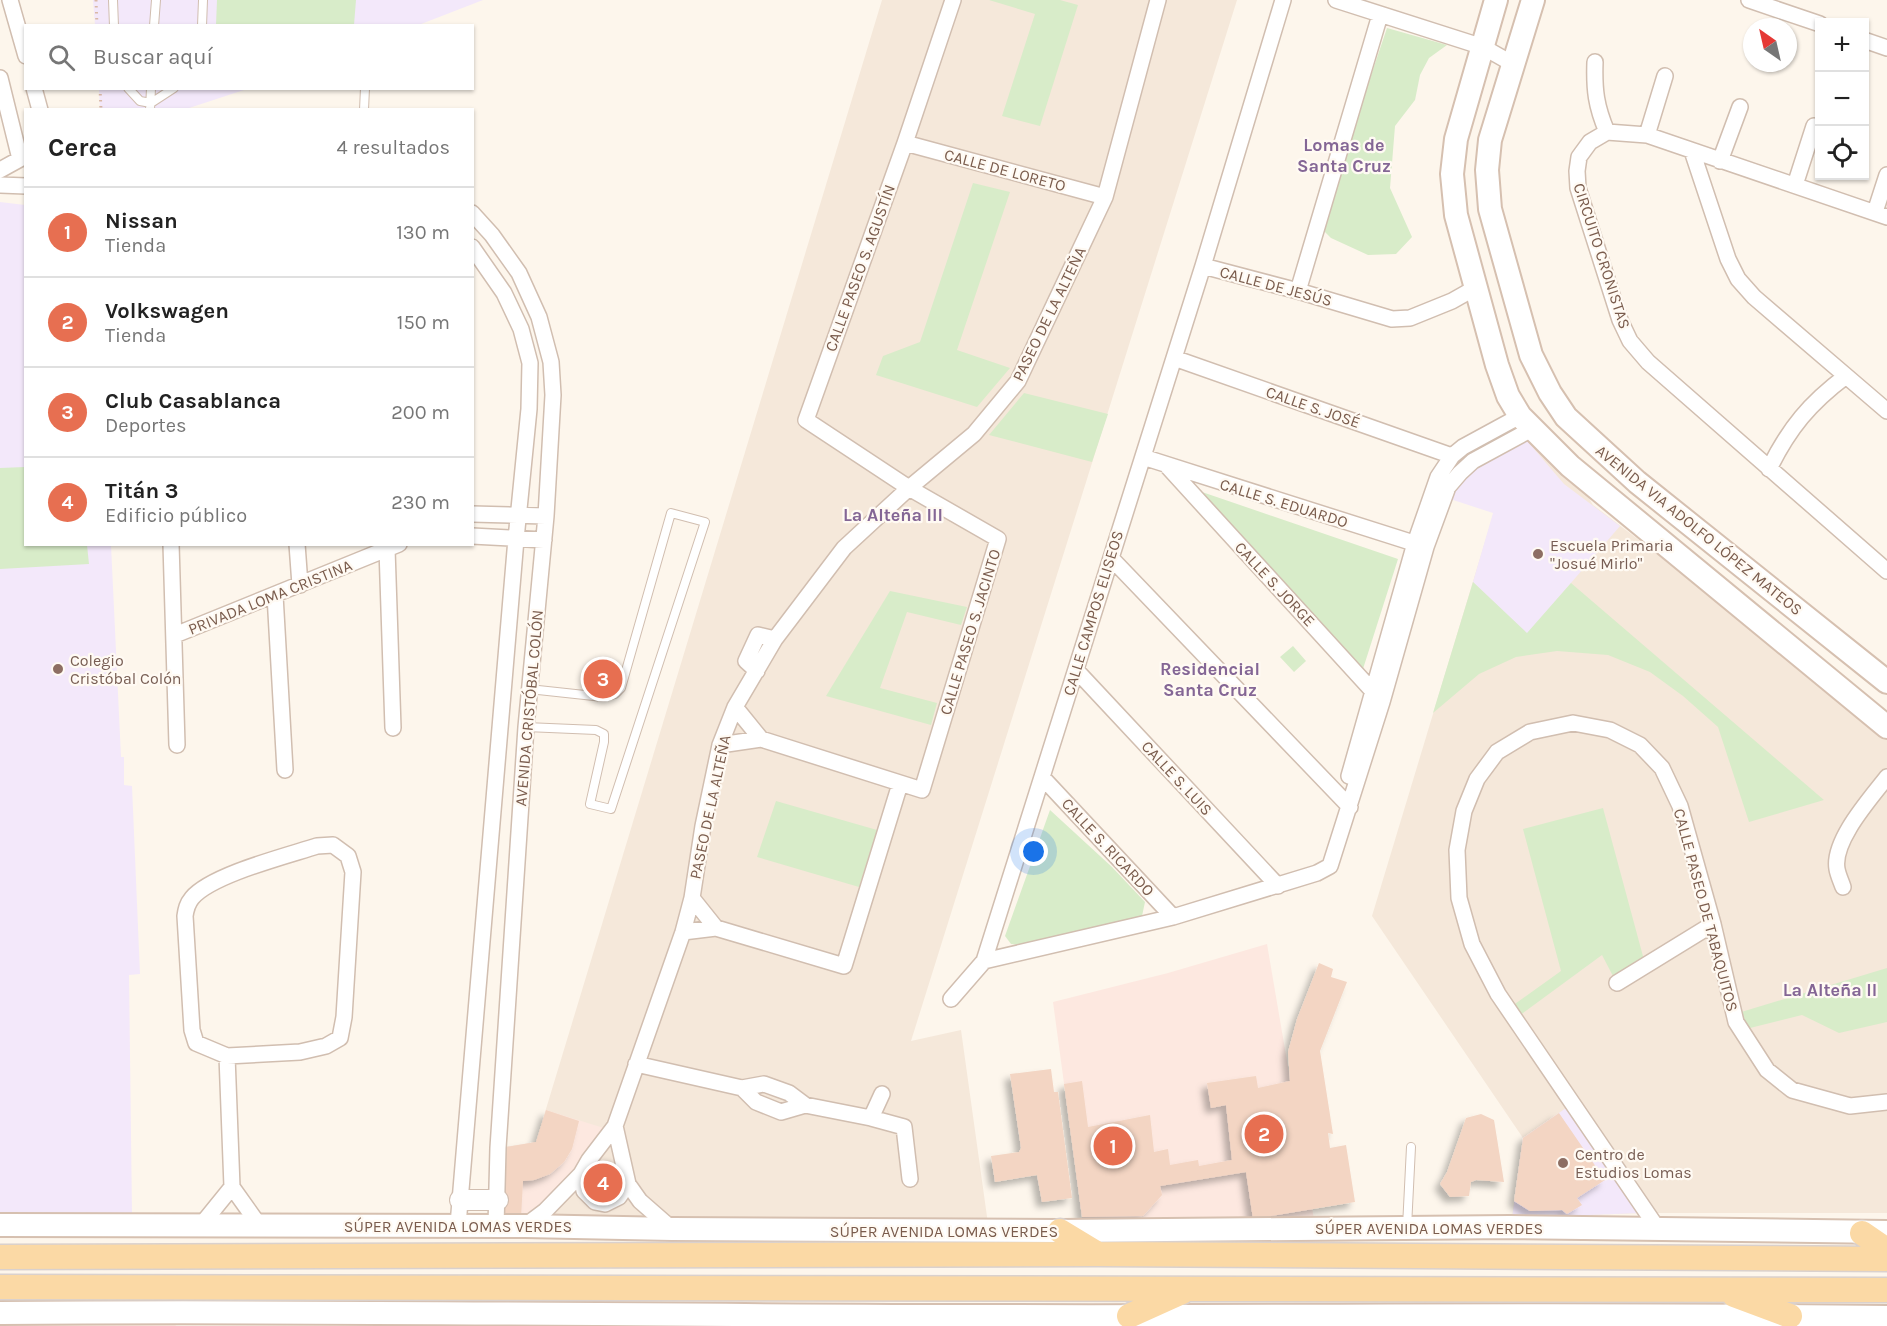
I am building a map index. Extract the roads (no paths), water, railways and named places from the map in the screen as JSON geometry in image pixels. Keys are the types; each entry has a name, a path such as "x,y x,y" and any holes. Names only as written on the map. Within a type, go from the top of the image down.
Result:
{"main road":[{"name":"AVENIDA VIA ADOLFO LÓPEZ MATEOS","path":"1496,0 1456,139 1452,174 1456,215 1497,365 1508,396 1526,422 1610,500 1887,727"},
{"name":"AVENIDA VIA ADOLFO LÓPEZ MATEOS","path":"1531,5 1490,140 1487,170 1490,209 1531,355 1550,393 1566,417 1637,483 1887,682"},
{"name":"SÚPER AVENIDA LOMAS VERDES","path":"0,1225 458,1225 672,1229 1060,1231 1510,1227 1887,1232"},
{"path":"1060,1231 1098,1254"},
{"path":"1862,1233 1887,1250"},
{"path":"0,1242 57,1257"},
{"name":"SÚPER AVENIDA LOMAS VERDES","path":"0,1257 1098,1254 1887,1259"},
{"path":"0,1287 1887,1290"},
{"path":"1129,1316 1191,1288"},
{"path":"1718,1290 1790,1316"},
{"path":"0,1313 45,1316 234,1319 1003,1321 1129,1316 1308,1321 1887,1317"}],"street":[{"path":"10,0 24,50"},
{"name":"CALLE PASEO S. AGUSTÍN","path":"909,488 806,420 905,143 953,0"},
{"name":"PASEO DE LA ALTEÑA","path":"525,1226 545,1211 581,1174 615,1126 683,933 692,898 720,745 735,707 775,639 844,548 909,488 974,435 1018,381 1105,197 1158,0"},
{"name":"CALLE DE JESÚS","path":"1282,0 1203,266 1392,319 1410,318 1452,302 1475,288"},
{"path":"1336,0 1483,47 1514,64"},
{"path":"1749,0 1815,22"},
{"path":"1298,291 1380,15"},
{"path":"1869,42 1887,48"},
{"path":"1595,62 1595,94 1598,110 1607,132 1647,135 1881,215 1887,175"},
{"path":"1647,135 1665,76"},
{"path":"0,78 23,159 0,170"},
{"path":"35,90 39,108"},
{"path":"1720,161 1740,107"},
{"path":"1795,185 1814,126"},
{"name":"CIRCUITO CRONISTAS","path":"1607,132 1590,142 1579,157 1578,188 1620,320 1630,341 1648,362 1887,571"},
{"name":"CALLE DE LORETO","path":"905,143 1105,197"},
{"path":"1692,151 1728,259 1738,279 1754,297 1887,411"},
{"path":"0,185 24,186"},
{"name":"AVENIDA CRISTÓBAL COLÓN","path":"474,215 492,235 519,273 539,317 550,362 553,395 546,516 526,727 498,1148 496,1226"},
{"name":"AVENIDA CRISTÓBAL COLÓN","path":"458,1225 529,409 531,363 521,329 504,293 474,250"},
{"name":"CALLE CAMPOS ELISEOS","path":"951,999 984,961 1203,266"},
{"name":"CALLE S. JOSÉ","path":"1174,358 1452,456"},
{"path":"1769,469 1783,441 1800,417 1821,394 1846,376"},
{"path":"984,961 1173,917 1317,873 1346,803 1438,477 1452,456 1463,447 1526,422"},
{"path":"1420,545 1448,487 1460,473 1526,422"},
{"name":"CALLE S. EDUARDO","path":"1143,458 1420,545"},
{"name":"CALLE S. JORGE","path":"1168,466 1378,696"},
{"name":"CALLE PASEO S. JACINTO","path":"900,784 922,790 999,539 909,488"},
{"path":"474,514 546,516"},
{"path":"474,536 544,540"},
{"path":"171,546 177,745"},
{"path":"297,546 300,585"},
{"path":"393,547 393,728"},
{"name":"PRIVADA LOMA CRISTINA","path":"175,635 393,547"},
{"path":"1111,558 1346,803"},
{"path":"275,595 285,770"},
{"name":"CALLE S. LUIS","path":"1076,670 1278,886"},
{"path":"735,707 761,739"},
{"name":"CALLE PASEO DE TABAQUITOS","path":"1658,1229 1498,994 1472,944 1459,898 1457,850 1464,811 1477,779 1497,752 1530,732 1573,723 1610,730 1640,745 1662,768 1680,806 1713,924 1736,1022 1767,1070 1792,1090 1850,1106 1887,1103"},
{"path":"683,933 717,928 844,966 900,784 761,739 720,745"},
{"name":"CALLE S. RICARDO","path":"1042,777 1173,917"},
{"path":"1843,887 1837,868 1837,852 1843,837 1887,777"},
{"path":"333,845 348,856 353,872 344,1017 340,1038 326,1046 300,1052 227,1056 196,1043 192,1030 185,916 187,905 192,897 220,878 317,846 333,845"},
{"path":"692,898 717,928"},
{"path":"1617,983 1713,924"},
{"path":"227,1056 232,1187 260,1225"},
{"path":"636,1064 742,1088 764,1084 789,1093 805,1106 871,1118 904,1127 910,1179"},
{"path":"871,1118 882,1094"},
{"path":"615,1126 628,1184 640,1201 672,1229"},
{"path":"581,1174 584,1191 595,1202 605,1204 620,1197 628,1184"},
{"path":"202,1224 232,1187"},
{"path":"460,1200 498,1200"}],"lane":[{"path":"113,0 114,24"},
{"path":"154,24 156,0"},
{"path":"202,24 203,0"},
{"path":"130,90 140,101 150,106"},
{"path":"150,106 151,90"},
{"path":"150,106 171,90"},
{"path":"364,108 365,90"},
{"path":"526,727 596,730 604,734 590,804 611,809 705,522 671,513 621,688 615,694 603,698 529,689"},
{"path":"1407,1228 1411,1148"}],"place":[{"name":"Escuela Primaria \"Josué Mirlo\"","path":"1538,554"},
{"name":"Colegio Cristóbal Colón","path":"58,669"},
{"name":"Club Casablanca","path":"603,679"},
{"name":"Volkswagen","path":"1264,1134"},
{"name":"Nissan","path":"1113,1146"},
{"name":"Centro de Estudios Lomas","path":"1563,1163"},
{"name":"Titán 3","path":"603,1183"}],"district":[{"name":"Lomas de Santa Cruz","path":"1344,155"},
{"name":"La Alteña III","path":"893,515"},
{"name":"Residencial Santa Cruz","path":"1210,679"},
{"name":"La Alteña II","path":"1830,990"}]}
